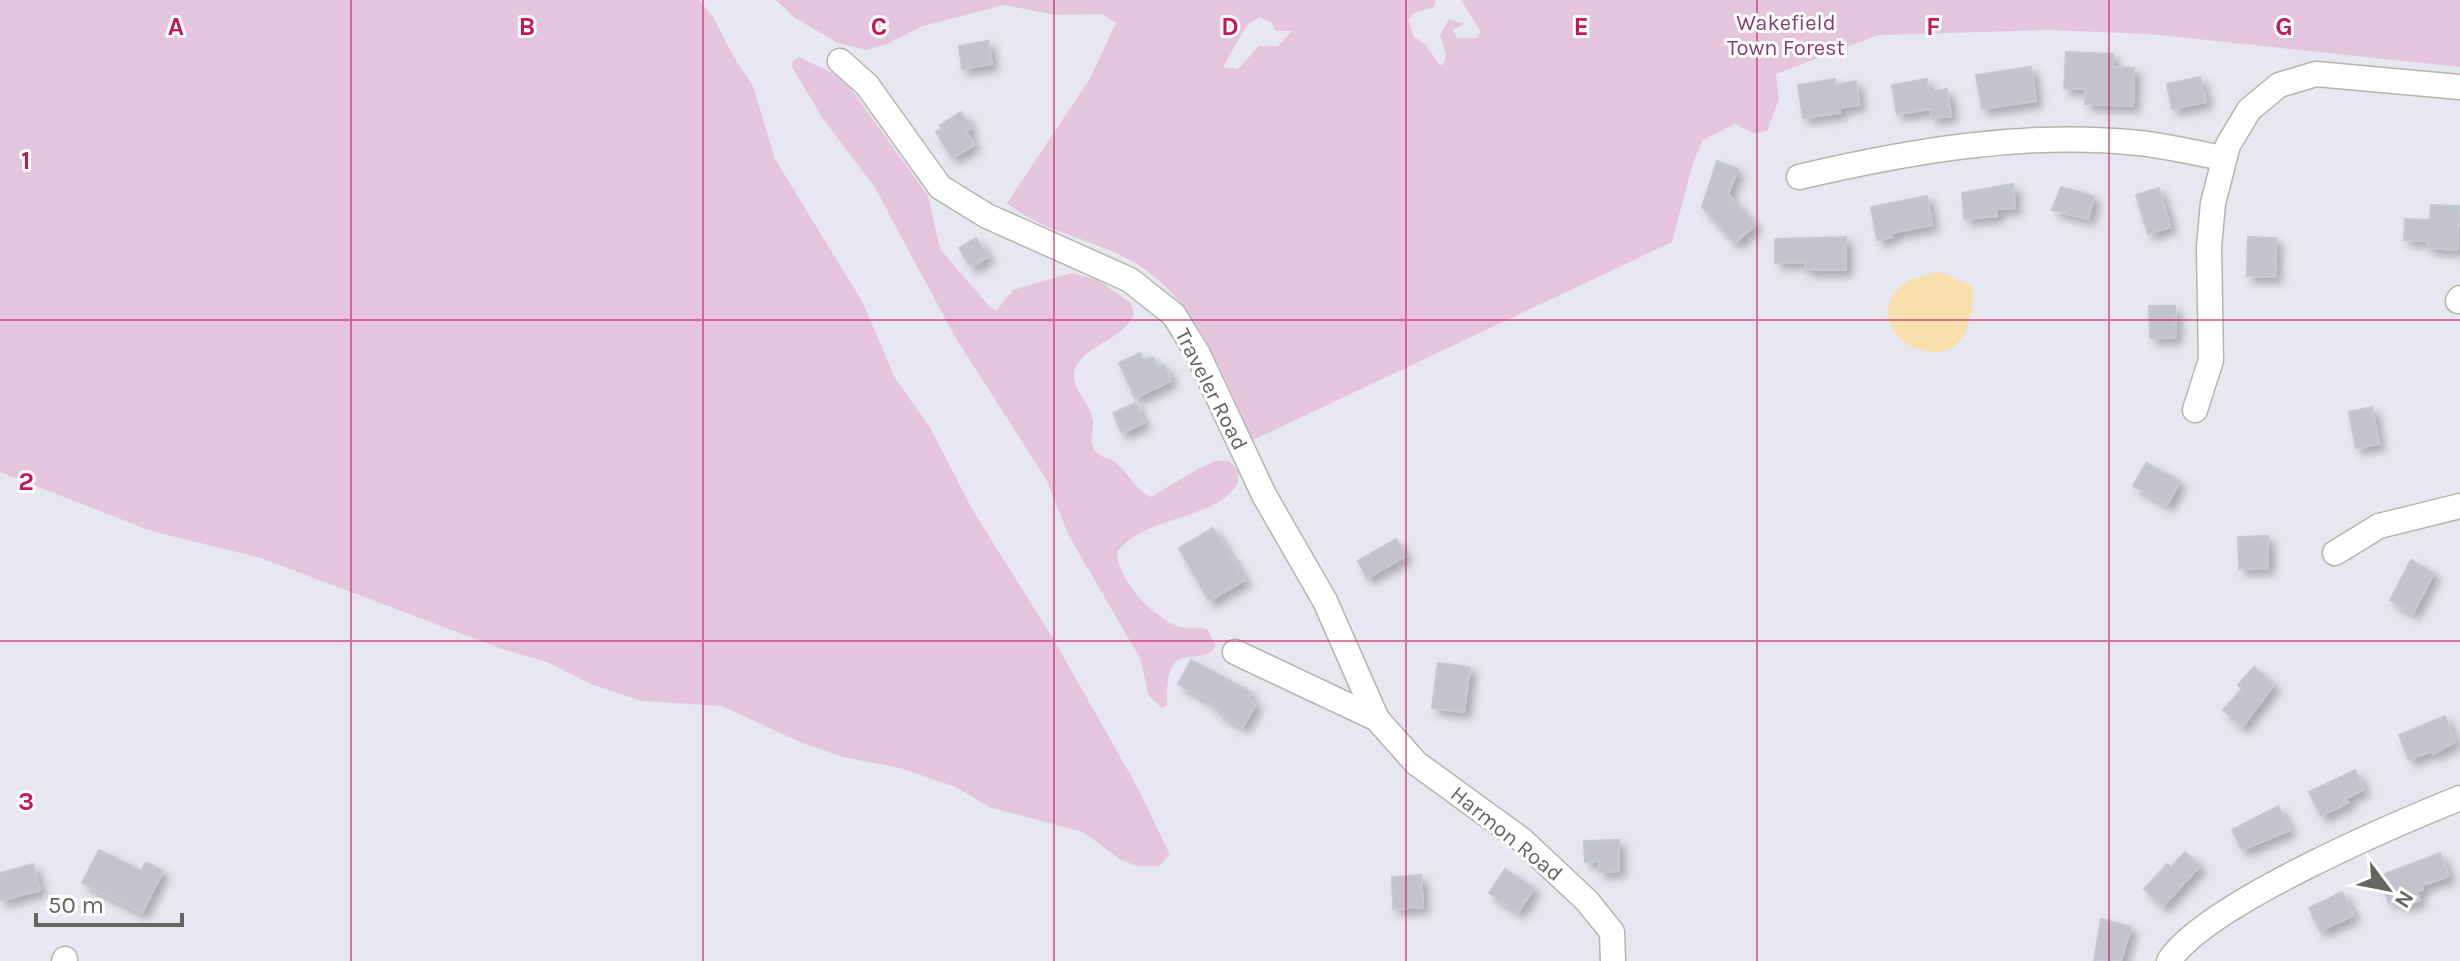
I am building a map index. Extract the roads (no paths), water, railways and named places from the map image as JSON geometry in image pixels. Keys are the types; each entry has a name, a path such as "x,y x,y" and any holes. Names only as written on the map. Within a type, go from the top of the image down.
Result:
{"street":[{"name":"Traveler Road","path":"840,61 867,85 940,187 987,216 1130,280 1174,315 1198,354 1264,495 1325,601 1377,719"},
{"path":"2195,410 2211,360 2209,247 2213,203 2223,158 2233,132 2249,110 2279,85 2301,76 2330,73 2460,87"},
{"path":"1799,177 1883,158 1958,147 2043,140 2140,143 2223,158"},
{"path":"2335,553 2388,522 2460,506"},
{"path":"1235,652 1377,719"},
{"name":"Harmon Road","path":"1377,719 1416,763 1522,840 1587,901 1612,932 1613,961"},
{"path":"2169,961 2187,939 2214,919 2278,883 2460,798"}],"park label":[{"name":"Wakefield Town Forest","path":"1786,34"}]}
